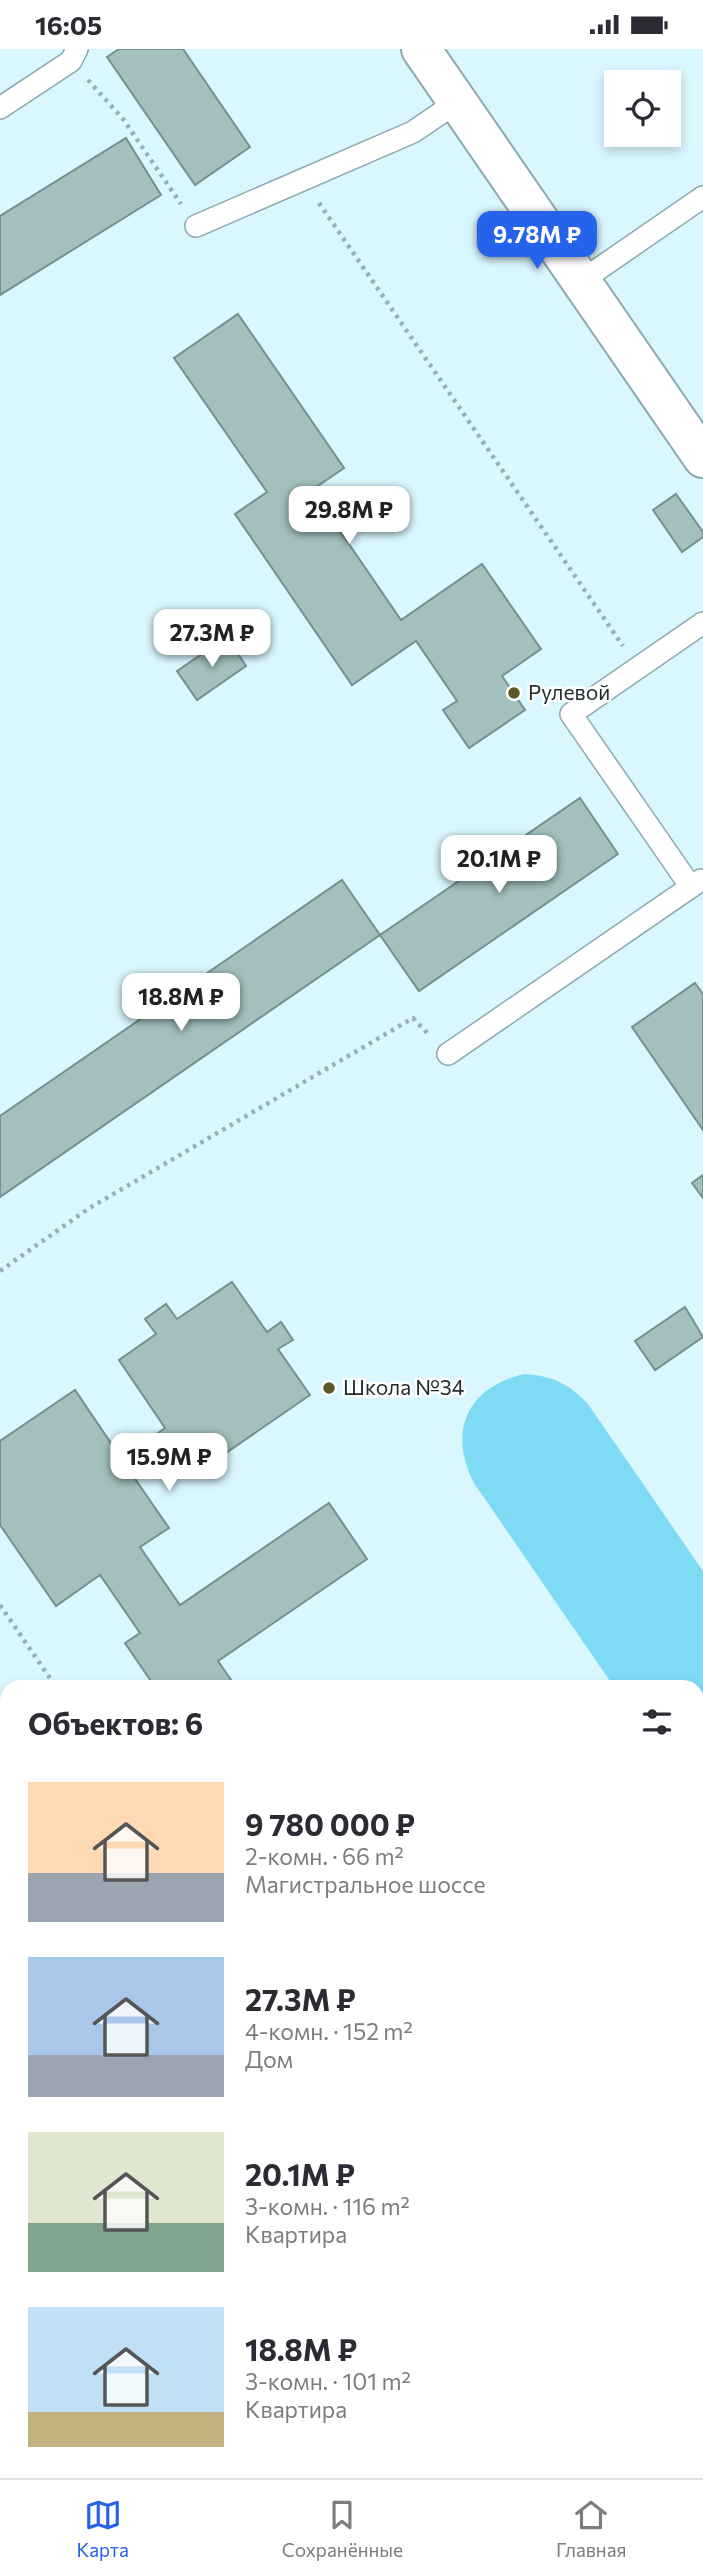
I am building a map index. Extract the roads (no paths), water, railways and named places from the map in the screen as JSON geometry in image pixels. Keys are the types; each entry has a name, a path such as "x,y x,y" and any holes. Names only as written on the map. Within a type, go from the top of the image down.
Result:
{"main road":[{"path":"421,49 703,458"}],"lane":[{"path":"0,108 74,55"},
{"path":"196,226 413,132 457,102"},
{"path":"581,281 703,197"},
{"path":"448,1054 697,883 571,713 703,623"}],"place":[{"name":"Рулевой","path":"514,693"},
{"name":"Школа №34","path":"329,1388"}]}
